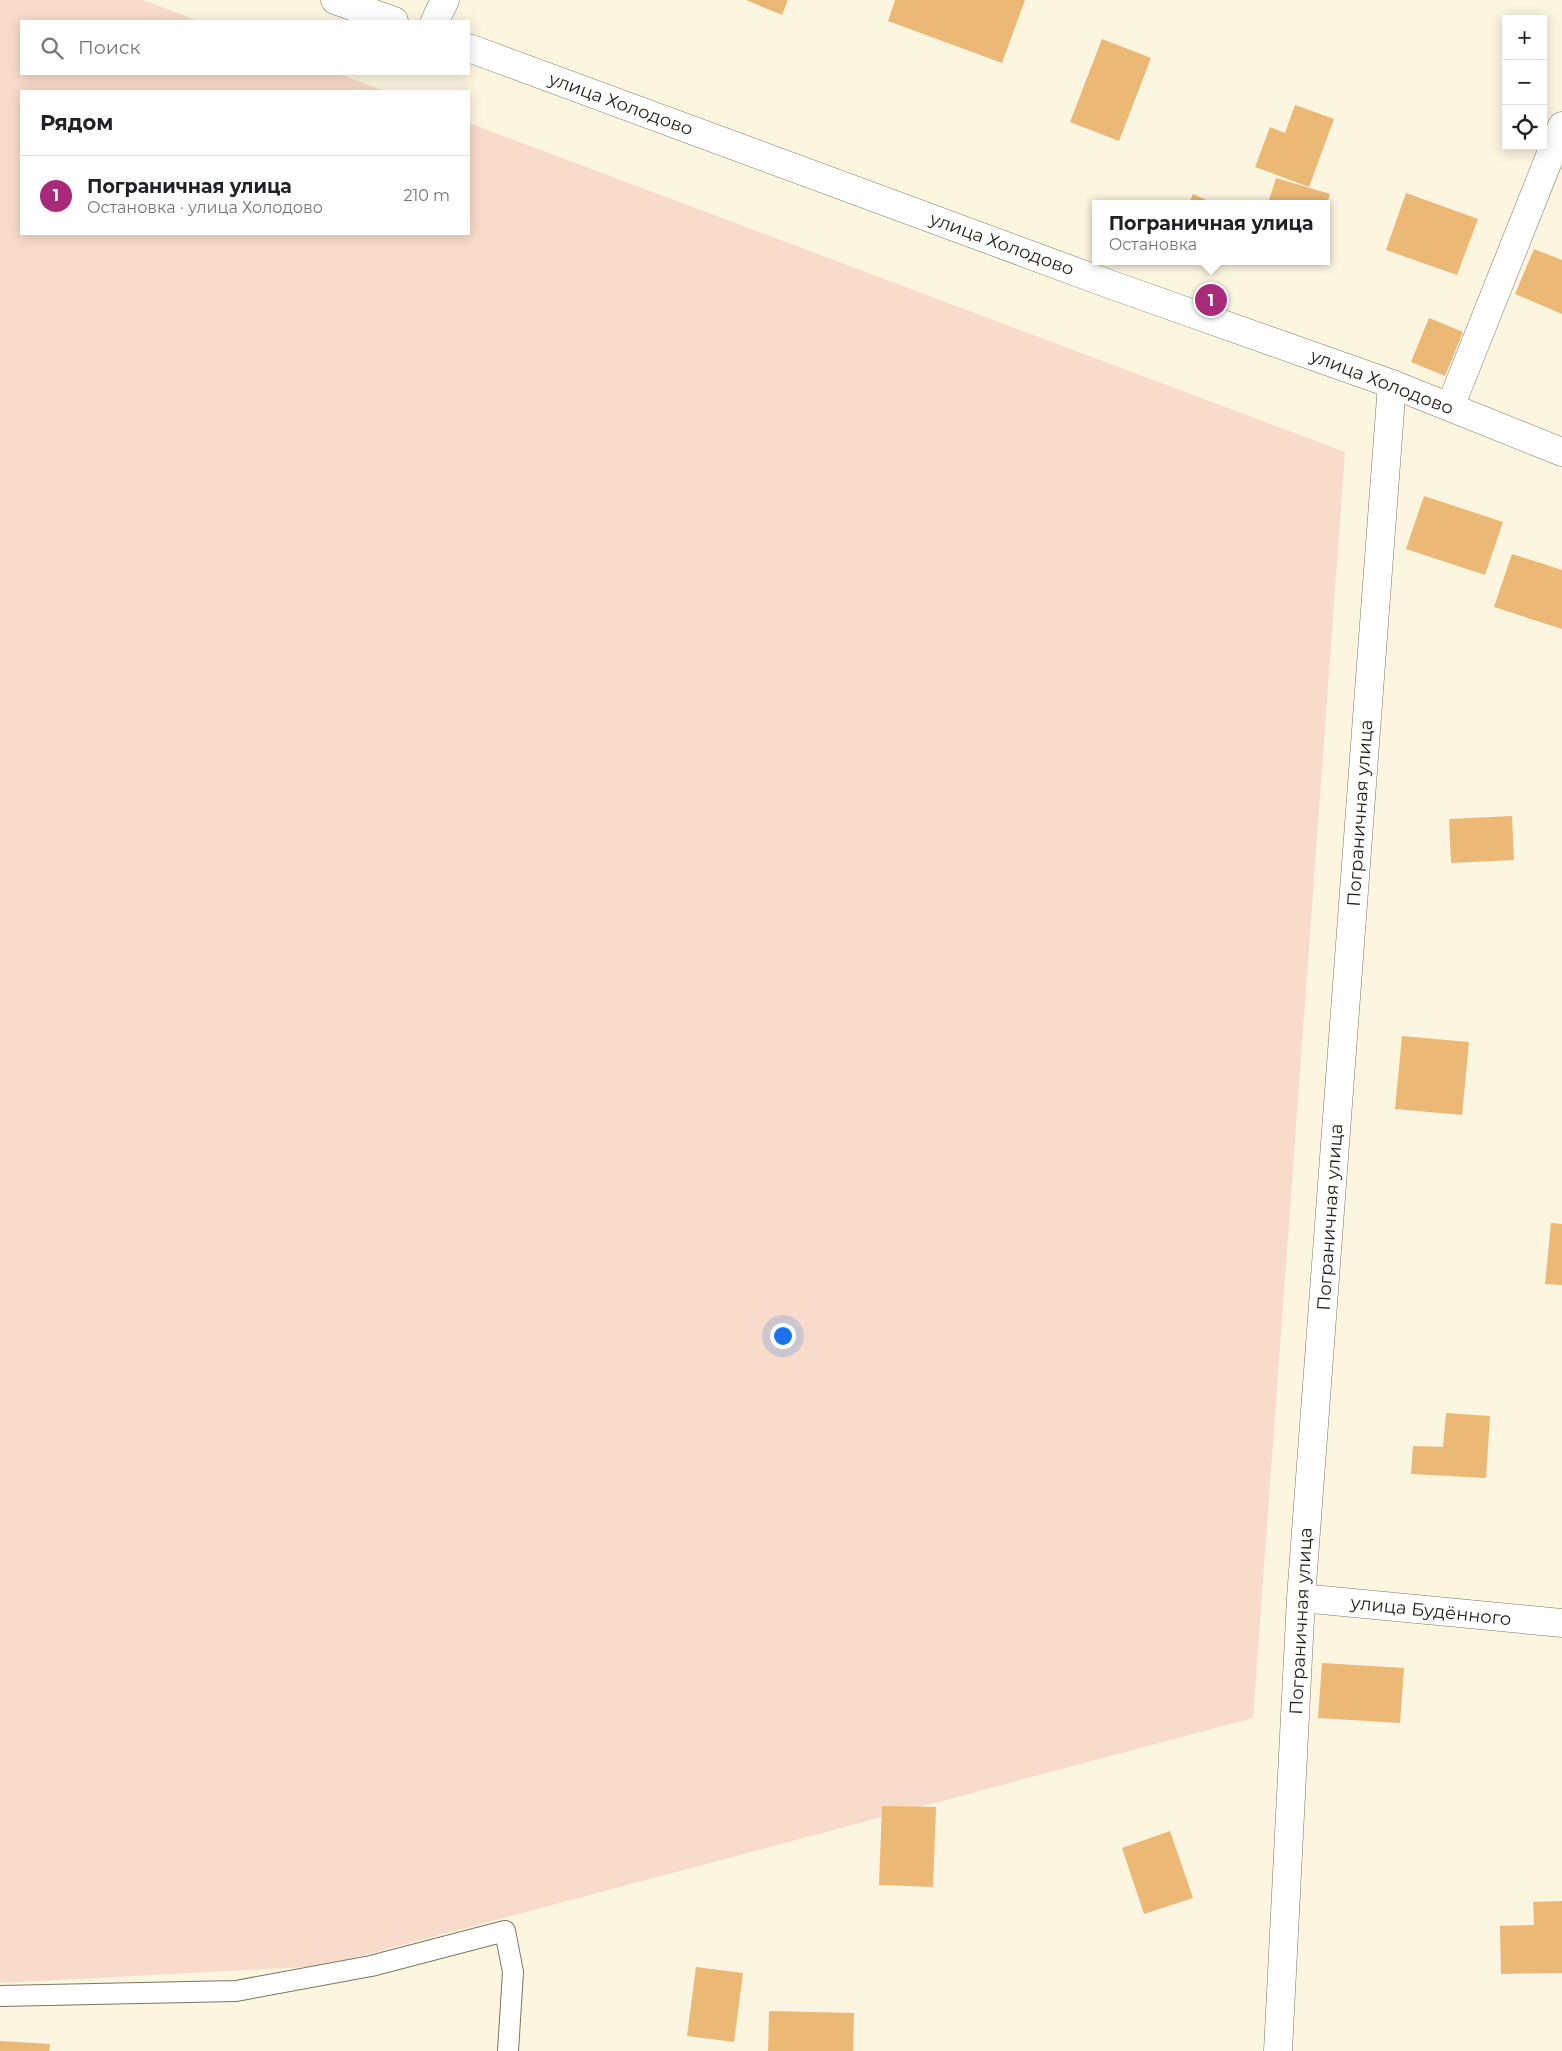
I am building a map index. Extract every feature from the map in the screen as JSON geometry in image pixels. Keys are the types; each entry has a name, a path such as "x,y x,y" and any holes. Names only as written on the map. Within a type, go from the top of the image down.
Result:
{"street":[{"path":"335,0 391,20"},
{"path":"435,20 445,0"},
{"name":"улица Холодово","path":"470,48 1109,284 1392,384 1562,452"},
{"path":"1450,407 1562,126"},
{"name":"Пограничная улица","path":"1278,2051 1301,1598 1392,384"},
{"name":"улица Будённого","path":"1301,1598 1562,1623"}],"lane":[{"path":"0,1996 236,1991 371,1966 505,1931 513,1972 508,2051"}],"shaded area":[{"path":"0,0 143,0 196,20 20,20 20,75 342,75 382,90 20,90 20,235 470,235 470,123 1345,452 1253,1718 323,1966 0,1983"}],"building":[{"path":"746,0 788,0 782,15"},
{"path":"895,0 1025,0 1002,63 888,21"},
{"path":"1102,39 1151,58 1119,141 1070,122"},
{"path":"1295,105 1334,119 1309,187 1255,167 1270,127 1285,133"},
{"path":"1276,178 1330,194 1328,200 1269,200"},
{"path":"1406,193 1478,219 1457,275 1386,250"},
{"path":"1193,194 1206,200 1191,200"},
{"path":"1534,249 1562,260 1562,314 1515,294"},
{"path":"1429,318 1463,332 1445,376 1411,362"},
{"path":"1424,496 1503,522 1485,575 1406,549"},
{"path":"1512,554 1562,570 1562,629 1494,607"},
{"path":"1512,816 1514,860 1451,863 1449,819"},
{"path":"1402,1036 1469,1042 1462,1115 1395,1109"},
{"path":"1551,1223 1562,1224 1562,1285 1545,1284"},
{"path":"1446,1413 1490,1416 1486,1478 1411,1474 1413,1446 1443,1447"},
{"path":"1322,1663 1404,1668 1400,1723 1318,1718"},
{"path":"882,1806 936,1807 933,1887 879,1885"},
{"path":"1170,1831 1193,1898 1144,1914 1122,1848"},
{"path":"1562,1901 1562,1973 1501,1974 1500,1926 1534,1925 1533,1902"},
{"path":"696,1967 743,1973 734,2042 687,2036"},
{"path":"769,2011 854,2013 853,2051 768,2051"},
{"path":"0,2041 50,2044 49,2051 0,2051"}],"place":[{"name":"Пограничная улица","path":"1211,300"}]}
